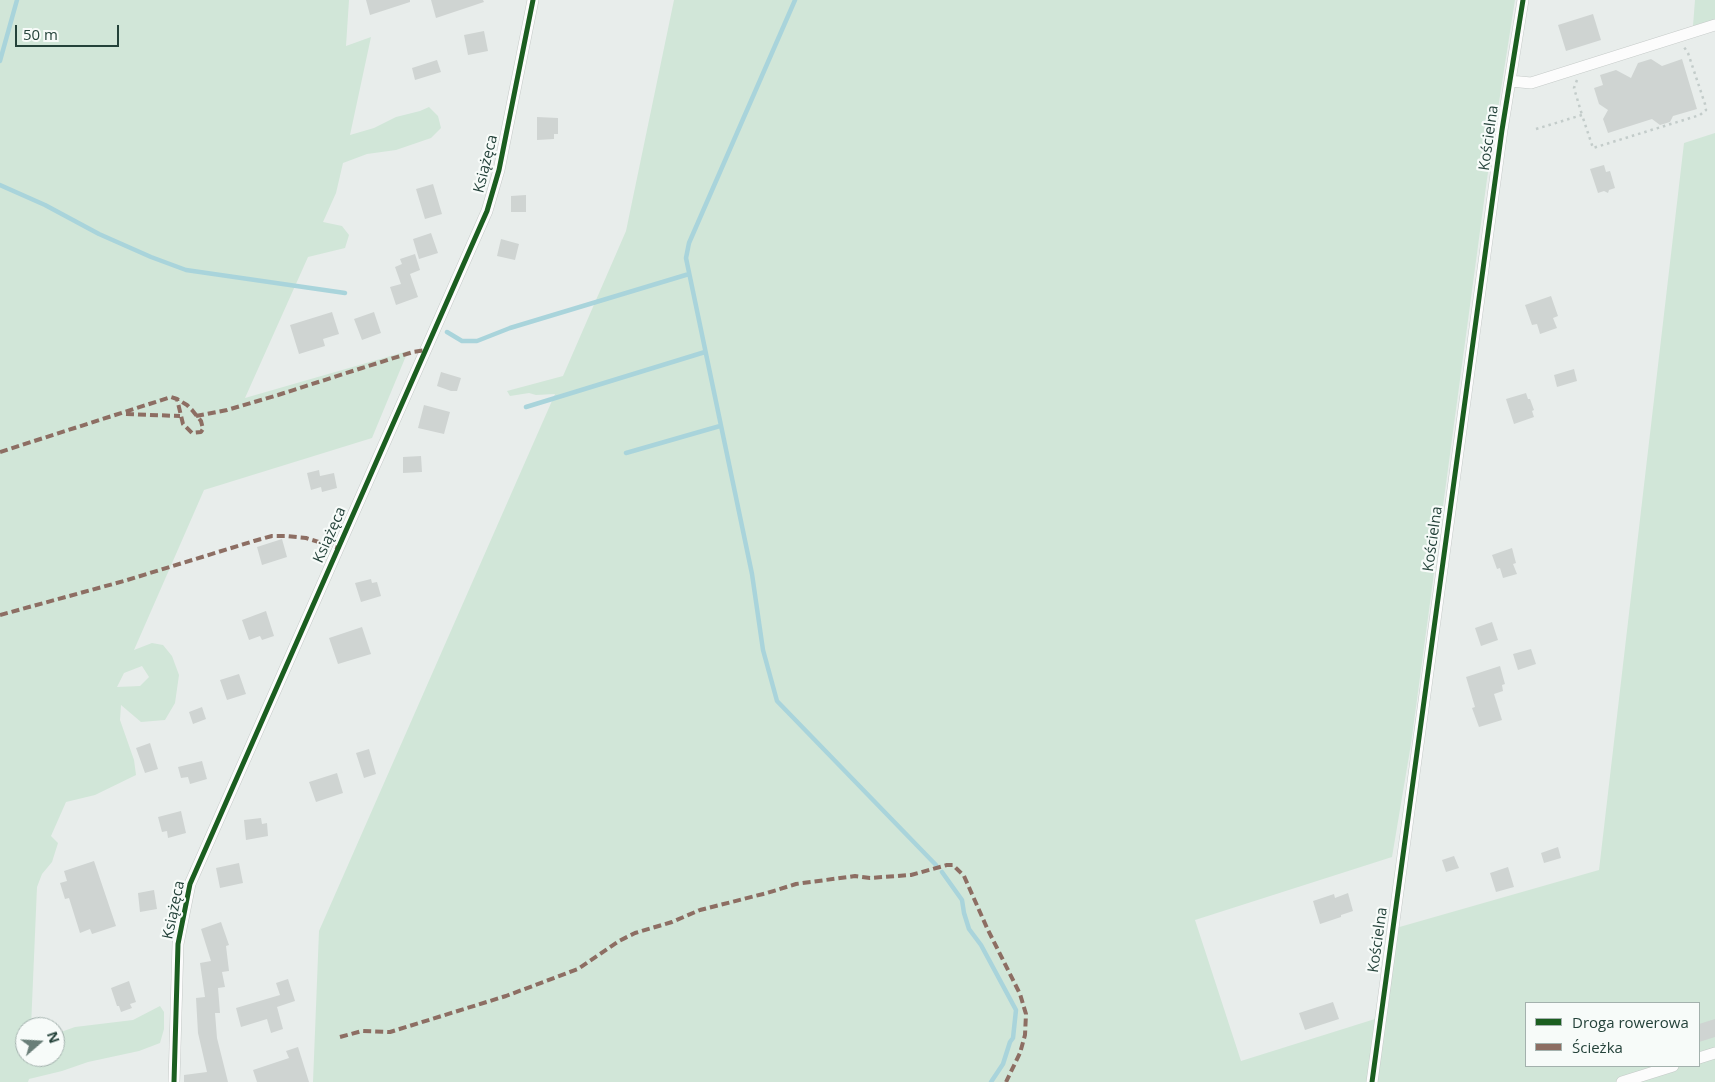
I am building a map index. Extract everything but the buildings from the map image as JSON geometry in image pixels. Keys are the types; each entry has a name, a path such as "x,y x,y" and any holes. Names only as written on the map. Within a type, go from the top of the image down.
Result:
{"street":[{"name":"Książęca","path":"174,1082 178,944 190,884 487,211 501,161 533,0"},
{"name":"Kościelna","path":"1372,1082 1443,552 1523,0"},
{"path":"1510,80 1531,83 1715,25"},
{"path":"1700,1058 1715,1053"},
{"path":"1622,1082 1670,1067"}],"path":[{"path":"1578,79 1574,88 1593,148 1700,115 1706,110 1705,104 1688,53 1684,46 1676,48"},
{"path":"1536,129 1582,116"}],"green space":[{"path":"0,0 349,0 346,46 371,37 350,135 374,128 396,117 429,107 438,116 441,128 431,138 396,150 367,154 343,163 336,193 323,222 342,226 349,235 345,248 308,257 245,398 408,351 372,438 204,490 134,650 152,643 163,645 172,656 179,675 175,703 165,720 141,722 121,705 120,720 134,760 136,775 95,795 66,802 51,836 58,843 52,862 42,874 37,887 31,1017 15,1017 15,1067 65,1067 65,1031 75,1027 133,1020 160,1006 164,1012 164,1029 160,1043 139,1051 88,1062 29,1079 28,1082 0,1082","holes":["142,666 149,677 140,686 117,687 124,673"]},
{"path":"674,0 1515,0 1487,179 1411,744 1392,857 1195,920 1241,1061 1375,1019 1389,930 1599,870 1684,143 1715,133 1715,1082 313,1082 319,931 555,394 536,395 529,393 510,396 507,391 563,376 626,231"},
{"path":"1695,0 1715,0 1715,20 1693,26"}],"waterway":[{"path":"0,61 17,0"},
{"path":"795,0 689,243 686,258 752,574 763,650 777,701 936,865"},
{"path":"0,185 45,205 99,234 186,270 345,293"},
{"path":"447,332 462,341 477,341 510,328 689,274"},
{"path":"526,407 705,352"},
{"path":"626,453 720,426"},
{"path":"942,872 962,900 969,929 981,945 1016,1010 1013,1038 1003,1064 991,1082"}],"marked path":[{"path":"196,416 227,410 413,352 426,350"},
{"path":"0,452 171,397 177,399 187,405 192,410 201,421 203,429 201,432 192,433 183,424 177,399"},
{"path":"126,414 180,416"},
{"path":"0,615 124,581 272,536 306,538 338,548"},
{"path":"340,1037 362,1031 390,1032 506,996 578,969 619,941 635,933 672,922 700,910 796,884 855,876 870,878 911,875 953,865 964,876 987,928 1020,994 1026,1014 1025,1035 1020,1053 1006,1082"}],"cycle path":[{"path":"174,1082 178,944 190,884 487,211 499,170 533,0"},
{"path":"1372,1082 1502,130 1523,0"}]}
